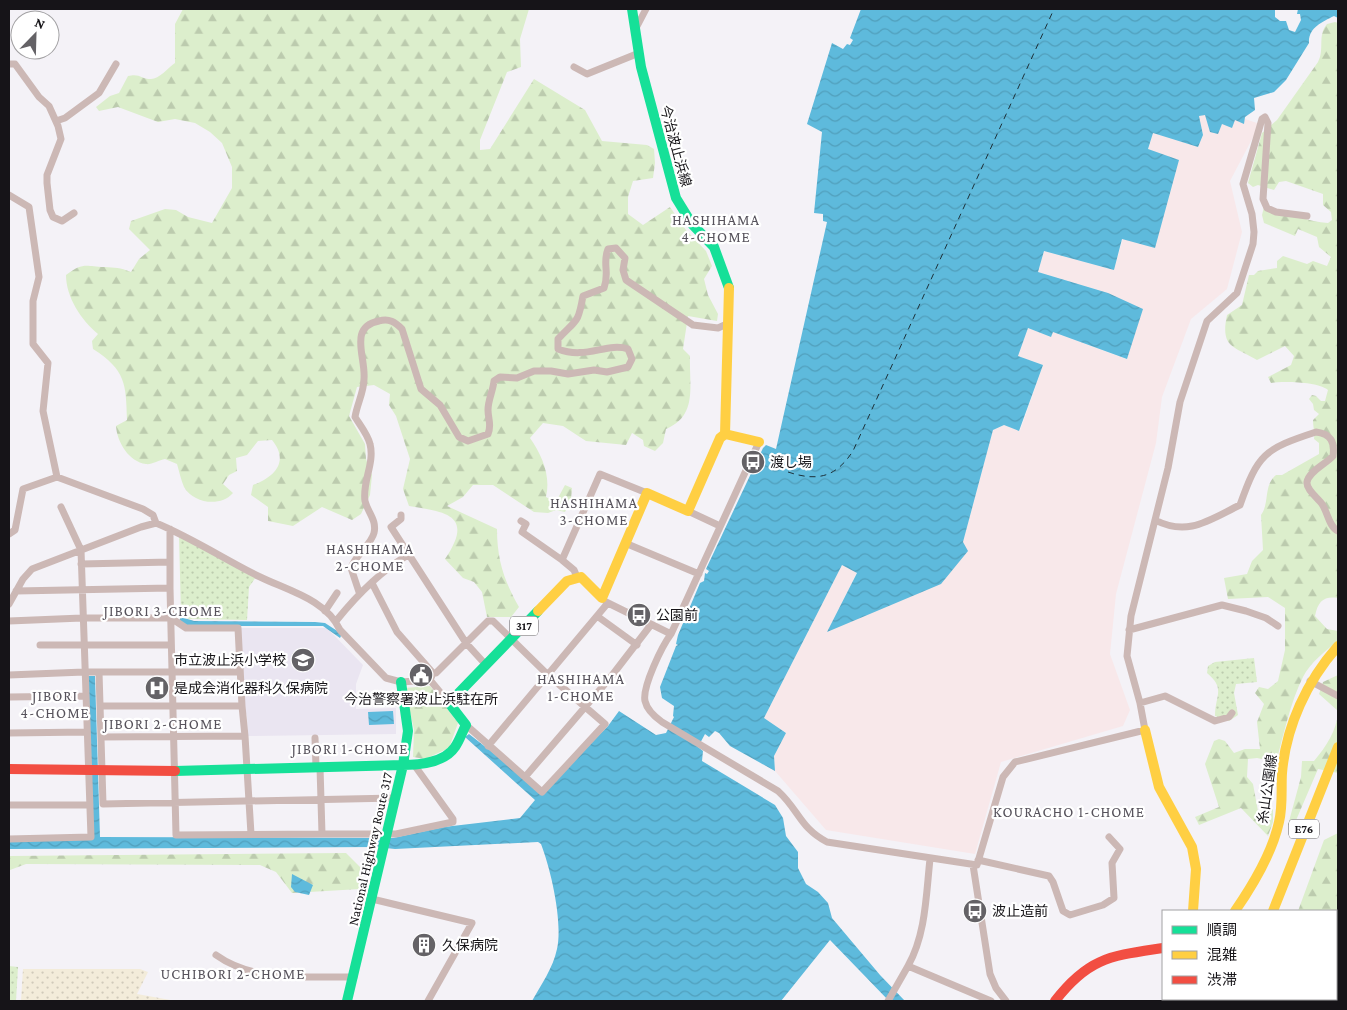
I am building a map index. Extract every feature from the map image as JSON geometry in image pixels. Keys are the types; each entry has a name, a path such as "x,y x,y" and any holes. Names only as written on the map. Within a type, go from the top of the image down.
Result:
{"main road":[{"name":"今治波止浜線","path":"632,9 639,53 667,170 676,198 692,224 714,247 729,286 725,434"},
{"path":"577,577 581,577 605,601 625,543 647,493 688,511 720,438 725,434 759,442"},
{"name":"317","path":"449,703 567,581 577,577"},
{"name":"糸山公園線","path":"1236,910 1278,825 1282,771 1288,744 1310,681 1322,663 1338,646"},
{"path":"9,769 174,772 403,765 408,731 401,682"},
{"path":"449,703 466,725"},
{"name":"National Highway Route 317","path":"348,1001 403,765 416,766 451,751 466,725"},
{"path":"1145,730 1159,787 1192,847 1196,868 1193,910"},
{"name":"E76","path":"1274,910 1316,799 1338,747"},
{"path":"1055,1001 1080,971 1099,960 1115,954 1162,948"}],"street":[{"path":"634,31 646,9"},
{"path":"574,67 587,74 619,59 639,53"},
{"path":"9,64 15,64 39,97 49,106 56,121 61,140 47,175 50,210 53,217 62,220 74,212"},
{"path":"56,121 65,118 99,93 116,64"},
{"path":"1006,1001 996,988 990,974 976,862 1002,776 1015,762 1145,730 1127,656 1131,616 1173,443 1180,402 1207,321 1237,293 1253,244 1252,214 1243,184 1262,119 1265,117 1268,123 1263,199 1267,208 1276,212 1307,216"},
{"path":"9,195 29,207 32,219 39,277 33,301 33,344 48,363 43,411 57,477"},
{"path":"359,592 351,568 358,552 371,540 375,523 366,501 366,481 371,460 370,443 355,417 364,380 359,337 362,329 369,323 388,320 396,323 402,329 421,389 440,405 459,437 468,441 488,434 491,427 488,411 489,401 493,392 494,381 500,377 517,378 534,371 568,374 594,370 607,372 628,367 632,358 628,349 618,346 600,352 570,354 558,349 558,339 575,324 579,316 583,296 604,288 607,270 604,260 608,248 616,248 625,258 623,270 626,280 692,325 718,328 729,324"},
{"path":"1155,520 1178,529 1209,520 1240,505 1247,482 1265,453 1316,432 1324,433 1331,439 1334,447 1333,456 1310,476 1307,482 1308,488 1321,502 1331,525 1338,531"},
{"path":"759,442 671,634 664,643 644,697 645,703 654,717 778,791 790,803 800,821 811,834 827,842 930,859 976,862 1049,876 1063,910 1070,915 1103,905 1114,898 1112,863 1120,849 1109,837"},
{"path":"562,560 600,474 647,493"},
{"path":"9,534 15,530 23,490 57,477 144,509 153,515 156,523"},
{"path":"9,839 91,837 80,550 61,507"},
{"path":"688,511 720,526"},
{"path":"401,515 401,519 390,525 466,643 486,665"},
{"path":"521,521 526,524 522,532 562,560 574,570 577,577"},
{"path":"9,604 32,569 156,523 260,577 297,593 325,611 336,621 340,630 382,676 401,682 431,677 488,621 493,621 547,674 605,724 542,792 466,725"},
{"path":"170,529 176,835 386,835 453,822 453,819 416,766"},
{"path":"625,543 699,574"},
{"path":"336,621 359,592 372,583 389,566 408,555"},
{"path":"81,564 170,562"},
{"path":"372,583 397,632 449,703"},
{"path":"16,591 170,588"},
{"path":"325,611 337,593"},
{"path":"488,746 597,616 605,601 650,626 671,634"},
{"path":"1130,630 1222,605 1252,613 1278,626"},
{"path":"597,616 637,645"},
{"path":"9,621 82,618 171,618 186,628 238,628 250,834"},
{"path":"525,777 586,707 637,645 650,626"},
{"path":"40,645 172,645"},
{"path":"9,675 84,672 240,672"},
{"path":"99,672 102,804 395,798"},
{"path":"1310,681 1338,696"},
{"path":"9,697 86,696"},
{"path":"1140,704 1165,696 1215,721 1229,717 1232,713"},
{"path":"100,706 242,706"},
{"path":"9,733 87,732"},
{"path":"101,737 245,736"},
{"path":"315,738 322,834"},
{"path":"9,805 90,805"},
{"path":"889,999 916,952 921,936 930,859"},
{"path":"372,900 472,923 428,1001"},
{"path":"216,955 226,962 257,974 354,977"},
{"path":"908,966 991,1001"}],"shaded area":[{"path":"1205,114 1210,132 1217,134 1222,124 1235,120 1243,123 1245,119 1260,124 1230,181 1242,232 1227,289 1191,319 1162,397 1156,443 1116,594 1110,654 1130,710 1123,726 1001,762 975,854 826,830 775,771 774,756 786,733 764,718 842,565 857,572 828,632 963,542 993,430 1004,425 1020,431 1043,365 1018,356 1028,328 1051,337 1053,332 1126,359 1108,293 1038,272 1044,251 1114,270 1153,133 1198,147 1203,135 1198,116"},
{"path":"238,628 327,628 363,665 356,684 356,709 396,708 396,734 248,736 247,716 242,703"}],"green space":[{"path":"183,9 529,9 520,39 521,67 507,72 480,140 480,150 490,149 534,79 585,110 602,141 647,145 654,149 653,178 633,181 628,197 628,214 643,225 670,207 686,230 706,251 712,266 704,279 708,295 718,314 717,321 688,316 683,349 690,356 690,399 683,416 666,429 663,443 655,451 644,446 643,440 632,433 626,445 586,441 563,426 543,423 530,438 544,466 547,481 546,497 552,500 558,498 565,485 572,488 571,499 565,512 556,510 548,513 534,512 493,485 473,485 463,497 447,506 497,529 498,550 502,570 519,607 511,617 487,617 482,592 474,582 463,578 445,559 457,533 457,525 452,519 445,514 409,506 403,489 410,459 396,416 389,405 390,394 374,385 357,387 349,416 365,444 366,459 372,475 370,495 361,514 352,520 322,507 293,526 268,521 268,507 251,495 253,485 267,478 277,468 280,455 272,440 258,441 247,455 236,458 237,471 229,475 223,484 233,493 215,502 201,500 188,493 184,487 177,464 165,459 148,464 140,462 129,455 121,445 116,426 127,420 125,387 118,371 93,349 92,341 98,334 76,308 69,292 66,275 80,266 118,268 131,272 139,259 150,250 129,229 131,221 165,209 176,210 188,217 212,223 232,188 232,167 222,143 210,132 195,123 175,119 158,122 118,107 99,111 96,107 110,96 119,93 128,76 135,75 154,79 175,63 175,24"},
{"path":"1338,23 1338,598 1329,598 1322,601 1315,616 1327,629 1338,631 1338,641 1314,662 1303,677 1291,708 1276,762 1257,758 1248,759 1247,777 1253,784 1258,811 1273,809 1273,822 1268,836 1241,808 1199,825 1195,817 1219,807 1205,764 1214,741 1219,739 1225,741 1234,753 1245,749 1260,749 1257,722 1264,704 1255,693 1259,687 1268,689 1278,681 1285,650 1285,608 1268,597 1228,599 1224,578 1247,574 1252,561 1263,550 1261,515 1272,479 1276,475 1282,475 1319,454 1319,443 1314,439 1313,420 1319,414 1314,410 1313,404 1309,399 1312,395 1321,401 1325,401 1328,390 1317,385 1293,382 1271,383 1268,377 1291,365 1294,356 1285,346 1257,360 1231,345 1227,340 1225,326 1227,315 1242,305 1249,275 1254,275 1258,271 1277,268 1277,261 1283,256 1307,264 1313,261 1327,266 1331,257 1319,247 1317,237 1298,229 1295,236 1264,223 1262,215 1264,207 1304,219 1328,223 1332,220 1331,212 1323,205 1323,194 1286,181 1279,182 1274,190 1258,185 1253,187 1248,183 1262,133 1277,120 1318,62 1321,52 1322,33 1327,24"},
{"path":"179,536 256,577 249,587 247,620 189,619 181,615"},
{"path":"1254,658 1257,682 1236,684 1234,693 1238,715 1229,721 1215,716 1218,688 1207,673 1208,666 1215,662"},
{"path":"1338,675 1338,711 1319,694 1323,682"},
{"path":"430,686 458,723 449,748 425,759 413,757 414,729 404,688"},
{"path":"1338,712 1338,773 1318,769 1294,825 1288,825 1301,777 1302,761 1314,761 1323,750 1333,732"},
{"path":"1338,833 1338,1001 1334,1000 1337,1000 1337,910 1298,910 1324,840"},
{"path":"346,853 363,870 360,889 292,893 276,872 260,865 26,864 10,870 9,873 9,856"},
{"path":"9,966 18,967 16,1001 9,1001"}],"sand":[{"path":"23,969 140,969 148,972 137,994 176,1001 21,1001"}],"water":[{"path":"861,9 1275,9 1275,17 1280,21 1286,21 1289,30 1295,32 1301,20 1300,14 1297,14 1298,9 1338,9 1338,18 1334,16 1313,29 1309,43 1286,80 1274,92 1254,98 1255,110 1245,117 1244,124 1235,120 1232,128 1222,124 1218,134 1210,132 1205,115 1199,116 1203,135 1198,147 1153,133 1148,149 1179,160 1155,248 1122,239 1114,270 1044,251 1038,272 1108,293 1143,309 1127,359 1053,332 1051,337 1028,328 1018,356 1043,365 1019,431 1004,425 993,430 963,542 968,551 941,584 827,632 857,573 842,565 764,718 786,733 774,756 775,771 730,746 715,731 709,737 705,734 698,747 703,751 702,761 775,805 783,818 786,836 798,852 798,868 806,884 818,892 828,903 832,918 880,975 905,1001 889,1001 830,940 781,1001 532,1001 553,963 558,938 557,911 552,882 541,844 538,842 395,849 376,847 9,849 9,841 93,837 88,676 95,676 100,837 393,838 444,827 520,818 535,800 465,737 469,734 543,792 608,726 619,711 656,735 666,733 674,717 674,706 662,698 660,687 678,645 676,644 678,635 700,583 704,581 705,573 707,574 709,571 706,569 763,448 766,445 776,449 827,222 823,221 823,214 814,213 822,132 807,124 832,43 843,49 847,44 850,45 853,40 850,38"},
{"path":"181,617 194,621 325,623 342,634 340,638 323,626 186,626 179,621"},
{"path":"393,711 394,724 369,725 368,712"},
{"path":"292,874 313,885 309,895 295,892 291,887"}],"ferry route":[{"path":"788,472 808,477 825,475 840,467 853,451 1054,9"}],"traffic: fast":[{"path":"632,9 641,67 676,198 692,224 714,247 729,288"},
{"path":"347,1001 403,765 432,762 451,752 466,725 449,703 538,611"},
{"path":"175,771 403,765 408,731 401,682"}],"traffic: slow":[{"path":"725,434 729,288"},
{"path":"538,611 567,581 581,577 602,598 647,493 688,511 720,438 725,434 759,442"},
{"path":"1236,910 1261,869 1276,834 1281,810 1284,755 1293,721 1308,689 1338,646"},
{"path":"1145,730 1159,787 1192,847 1196,869 1193,910"},
{"path":"1273,910 1338,747"}],"traffic: jam":[{"path":"9,769 175,771"},
{"path":"1055,1001 1079,975 1102,961 1129,953 1162,948"}],"place":[{"name":"渡し場","path":"753,462"},
{"name":"公園前","path":"639,615"},
{"name":"市立波止浜小学校","path":"303,660"},
{"name":"今治警察署波止浜駐在所","path":"421,675"},
{"name":"是成会消化器科久保病院","path":"157,688"},
{"name":"波止造前","path":"975,911"},
{"name":"久保病院","path":"424,945"}],"district":[{"name":"HASHIHAMA 4-CHOME","path":"716,228"},
{"name":"HASHIHAMA 3-CHOME","path":"594,512"},
{"name":"HASHIHAMA 2-CHOME","path":"370,558"},
{"name":"JIBORI 3-CHOME","path":"163,611"},
{"name":"HASHIHAMA 1-CHOME","path":"581,688"},
{"name":"JIBORI 4-CHOME","path":"55,704"},
{"name":"JIBORI 2-CHOME","path":"163,724"},
{"name":"JIBORI 1-CHOME","path":"350,749"},
{"name":"KOURACHO 1-CHOME","path":"1069,812"},
{"name":"UCHIBORI 2-CHOME","path":"233,974"}]}
